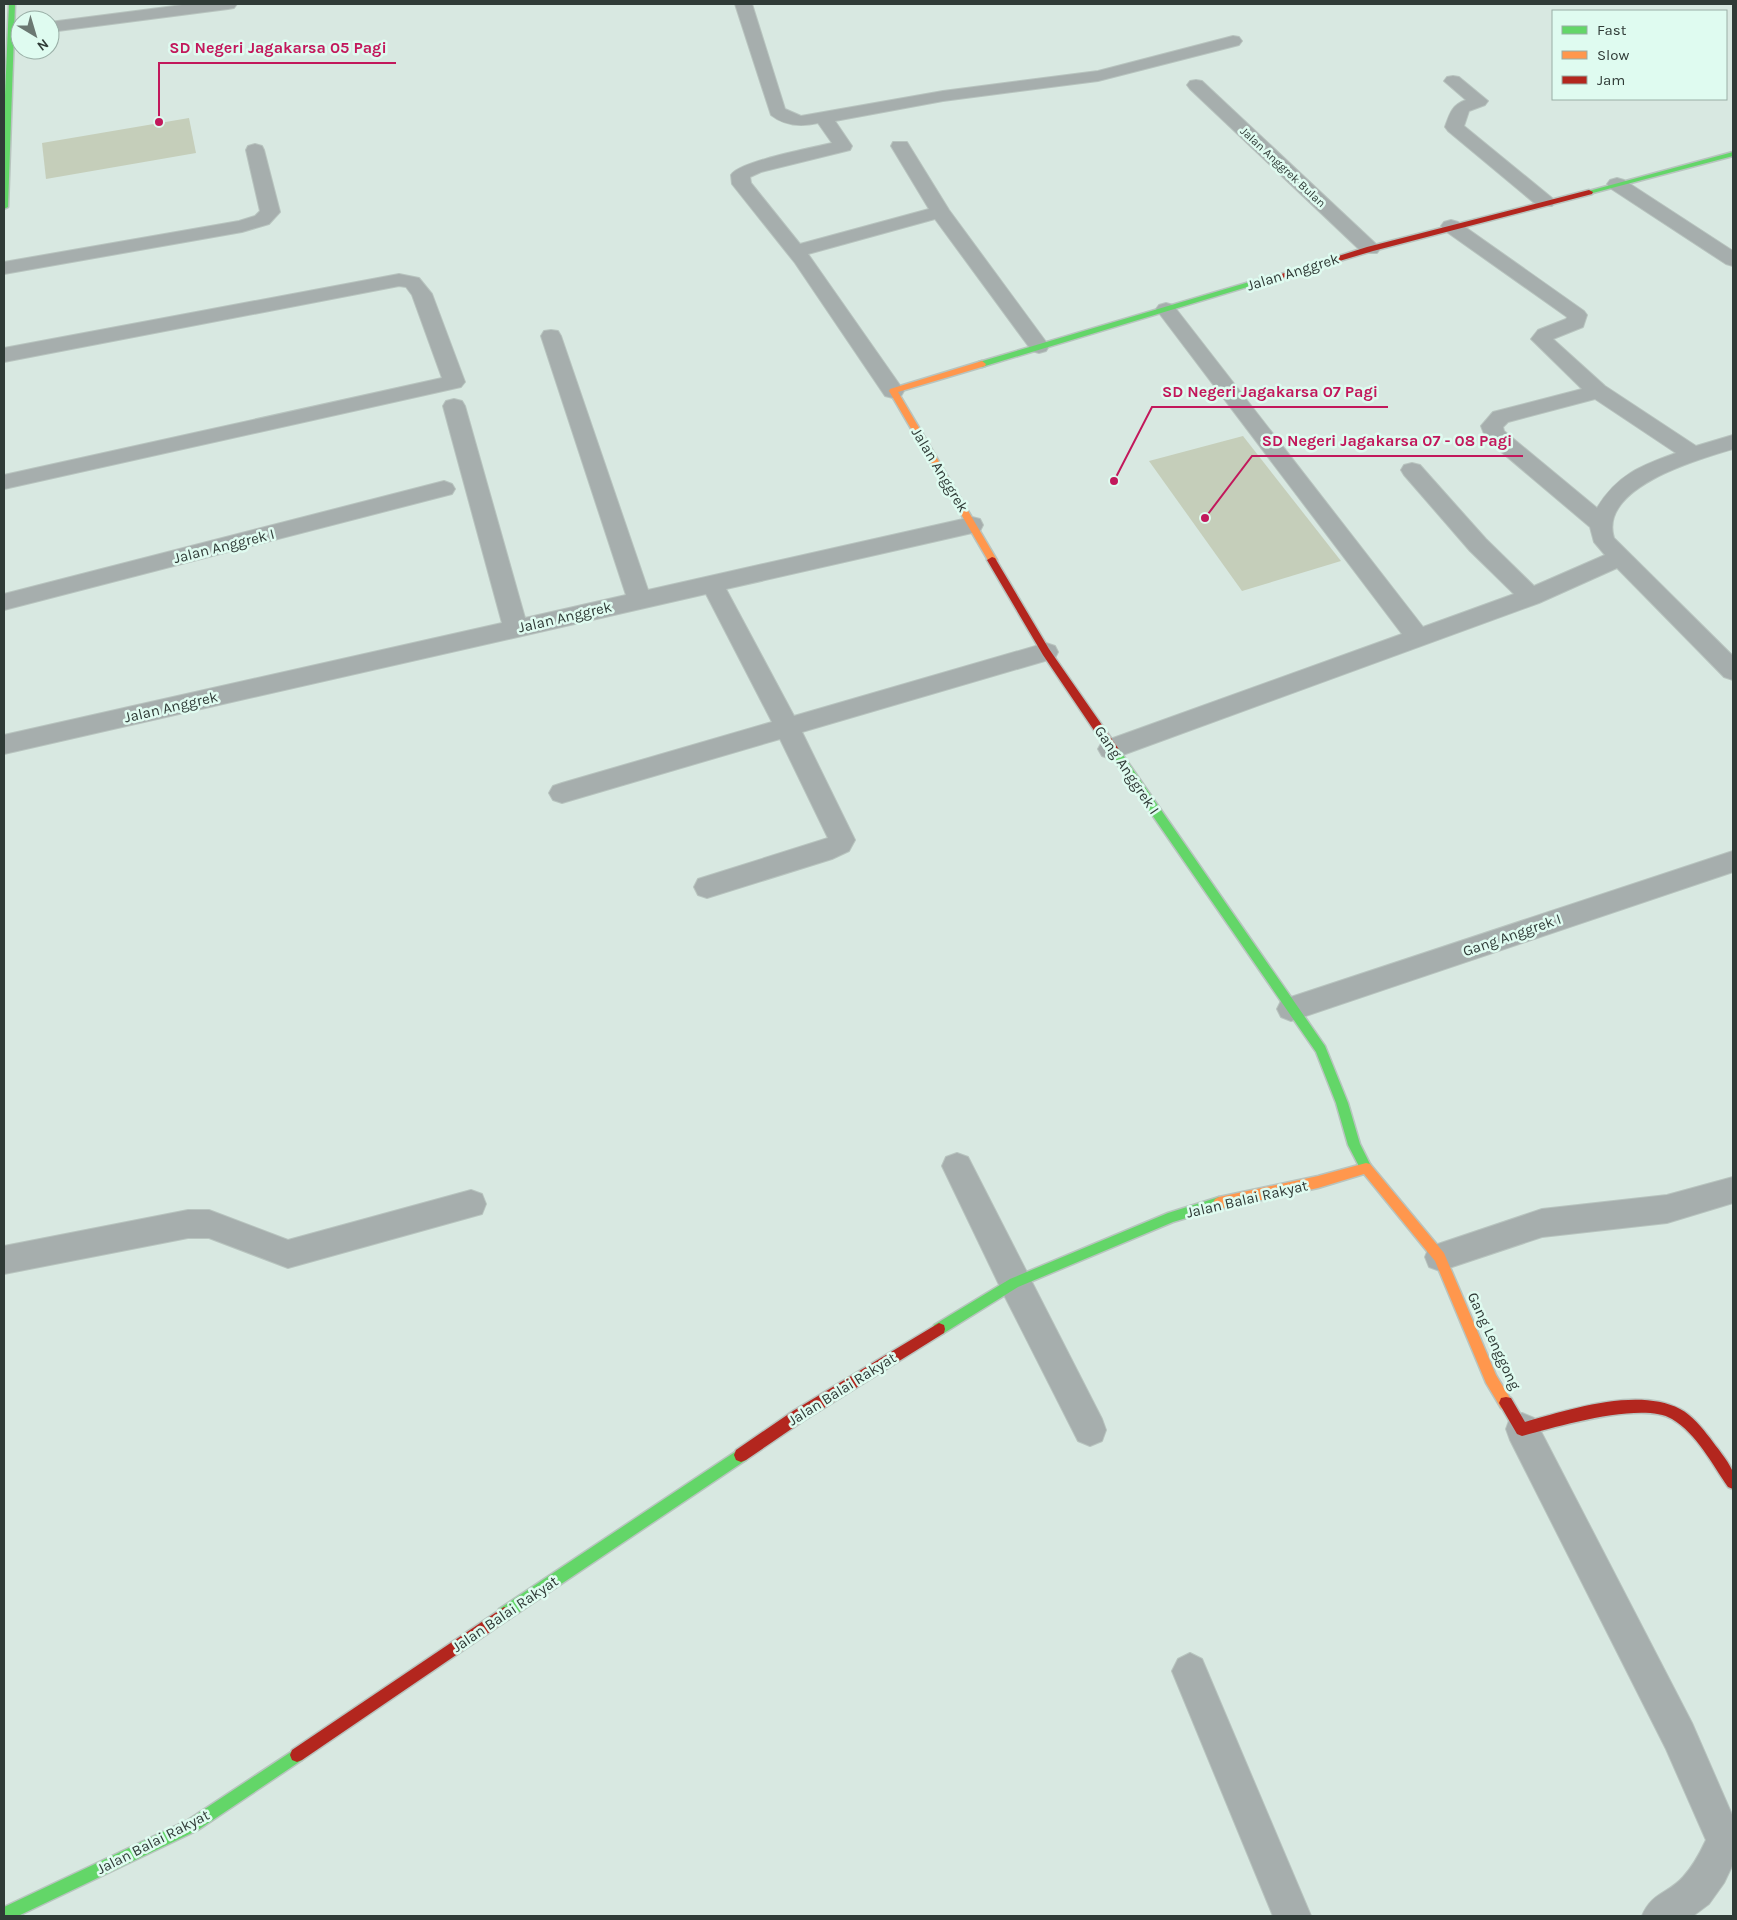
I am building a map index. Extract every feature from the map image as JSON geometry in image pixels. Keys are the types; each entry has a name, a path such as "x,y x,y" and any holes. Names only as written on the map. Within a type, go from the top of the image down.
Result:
{"street":[{"path":"60,26 228,4"},
{"path":"743,4 777,111 780,115 793,120 822,117 942,96 1098,76 1233,41"},
{"path":"4,207 13,60"},
{"path":"1453,81 1479,101 1461,108 1454,127 1544,202"},
{"name":"Jalan Anggrek Bulan","path":"1196,85 1370,249"},
{"path":"822,117 842,146 754,168 740,175 742,184 796,251 893,390"},
{"path":"900,146 940,212 1039,346"},
{"path":"4,268 232,228 262,220 270,212 255,150"},
{"name":"Jalan Anggrek","path":"4,745 972,525 893,390 1370,249 1733,154"},
{"path":"1617,184 1733,260"},
{"path":"796,251 940,212"},
{"path":"1452,226 1577,315 1576,323 1545,334 1541,339 1597,391 1694,455"},
{"path":"4,355 398,280 412,282 422,294 454,382 4,482"},
{"path":"1166,309 1418,638"},
{"path":"552,336 638,600"},
{"path":"1597,391 1501,418 1492,426 1494,434 1600,523"},
{"path":"454,406 516,629"},
{"path":"1733,442 1641,476 1626,486 1616,496 1600,523 1601,534 1605,542 1733,671"},
{"path":"1412,470 1467,534 1531,597"},
{"name":"Jalan Anggrek I","path":"4,602 444,489"},
{"name":"Gang Anggrek I","path":"972,525 1046,652 1321,1050 1342,1103 1354,1145 1366,1168"},
{"path":"1112,748 1531,597 1620,558"},
{"path":"707,888 840,844 842,840 789,728 712,584"},
{"path":"562,793 1046,652"},
{"name":"Gang Anggrek I","path":"1291,1009 1733,861"},
{"path":"957,1166 1014,1283 1090,1430"},
{"path":"1366,1168 1440,1256 1542,1223 1667,1209 1733,1190"},
{"name":"Jalan Balai Rakyat","path":"4,1915 193,1825 798,1416 1014,1283 1172,1217 1226,1201 1318,1182 1366,1168"},
{"path":"4,1260 188,1224 209,1224 288,1254 471,1204"},
{"name":"Gang Lenggong","path":"1440,1256 1491,1379 1522,1429"},
{"path":"1661,1916 1696,1891 1711,1870 1725,1841 1679,1736 1522,1429 1597,1410 1655,1407 1673,1411 1687,1423 1733,1482"},
{"path":"1190,1671 1292,1916"}],"green space":[{"path":"189,118 196,153 46,179 42,143"},
{"path":"1243,436 1341,561 1242,591 1149,461"}],"traffic: fast":[{"path":"4,207 12,4"},
{"path":"1589,192 1733,154"},
{"path":"982,364 1276,277"},
{"path":"1114,751 1321,1050 1342,1103 1354,1145 1366,1168"},
{"path":"939,1329 1014,1283 1172,1217 1219,1203"},
{"path":"504,1614 741,1455"},
{"path":"4,1915 193,1825 297,1755"}],"traffic: slow":[{"path":"982,364 893,391 992,560"},
{"path":"1219,1203 1318,1182 1366,1168 1440,1257 1491,1379 1506,1403"}],"traffic: jam":[{"path":"1276,277 1370,249 1589,192"},
{"path":"992,560 1046,652 1114,751"},
{"path":"741,1455 798,1416 939,1329"},
{"path":"1506,1403 1522,1429 1600,1411 1644,1407 1662,1409 1676,1414 1693,1428 1733,1482"},
{"path":"297,1755 504,1614"}],"place":[{"name":"SD Negeri Jagakarsa 05 Pagi","path":"159,122"},
{"name":"SD Negeri Jagakarsa 07 Pagi","path":"1114,481"},
{"name":"SD Negeri Jagakarsa 07 - 08 Pagi","path":"1205,518"}]}
